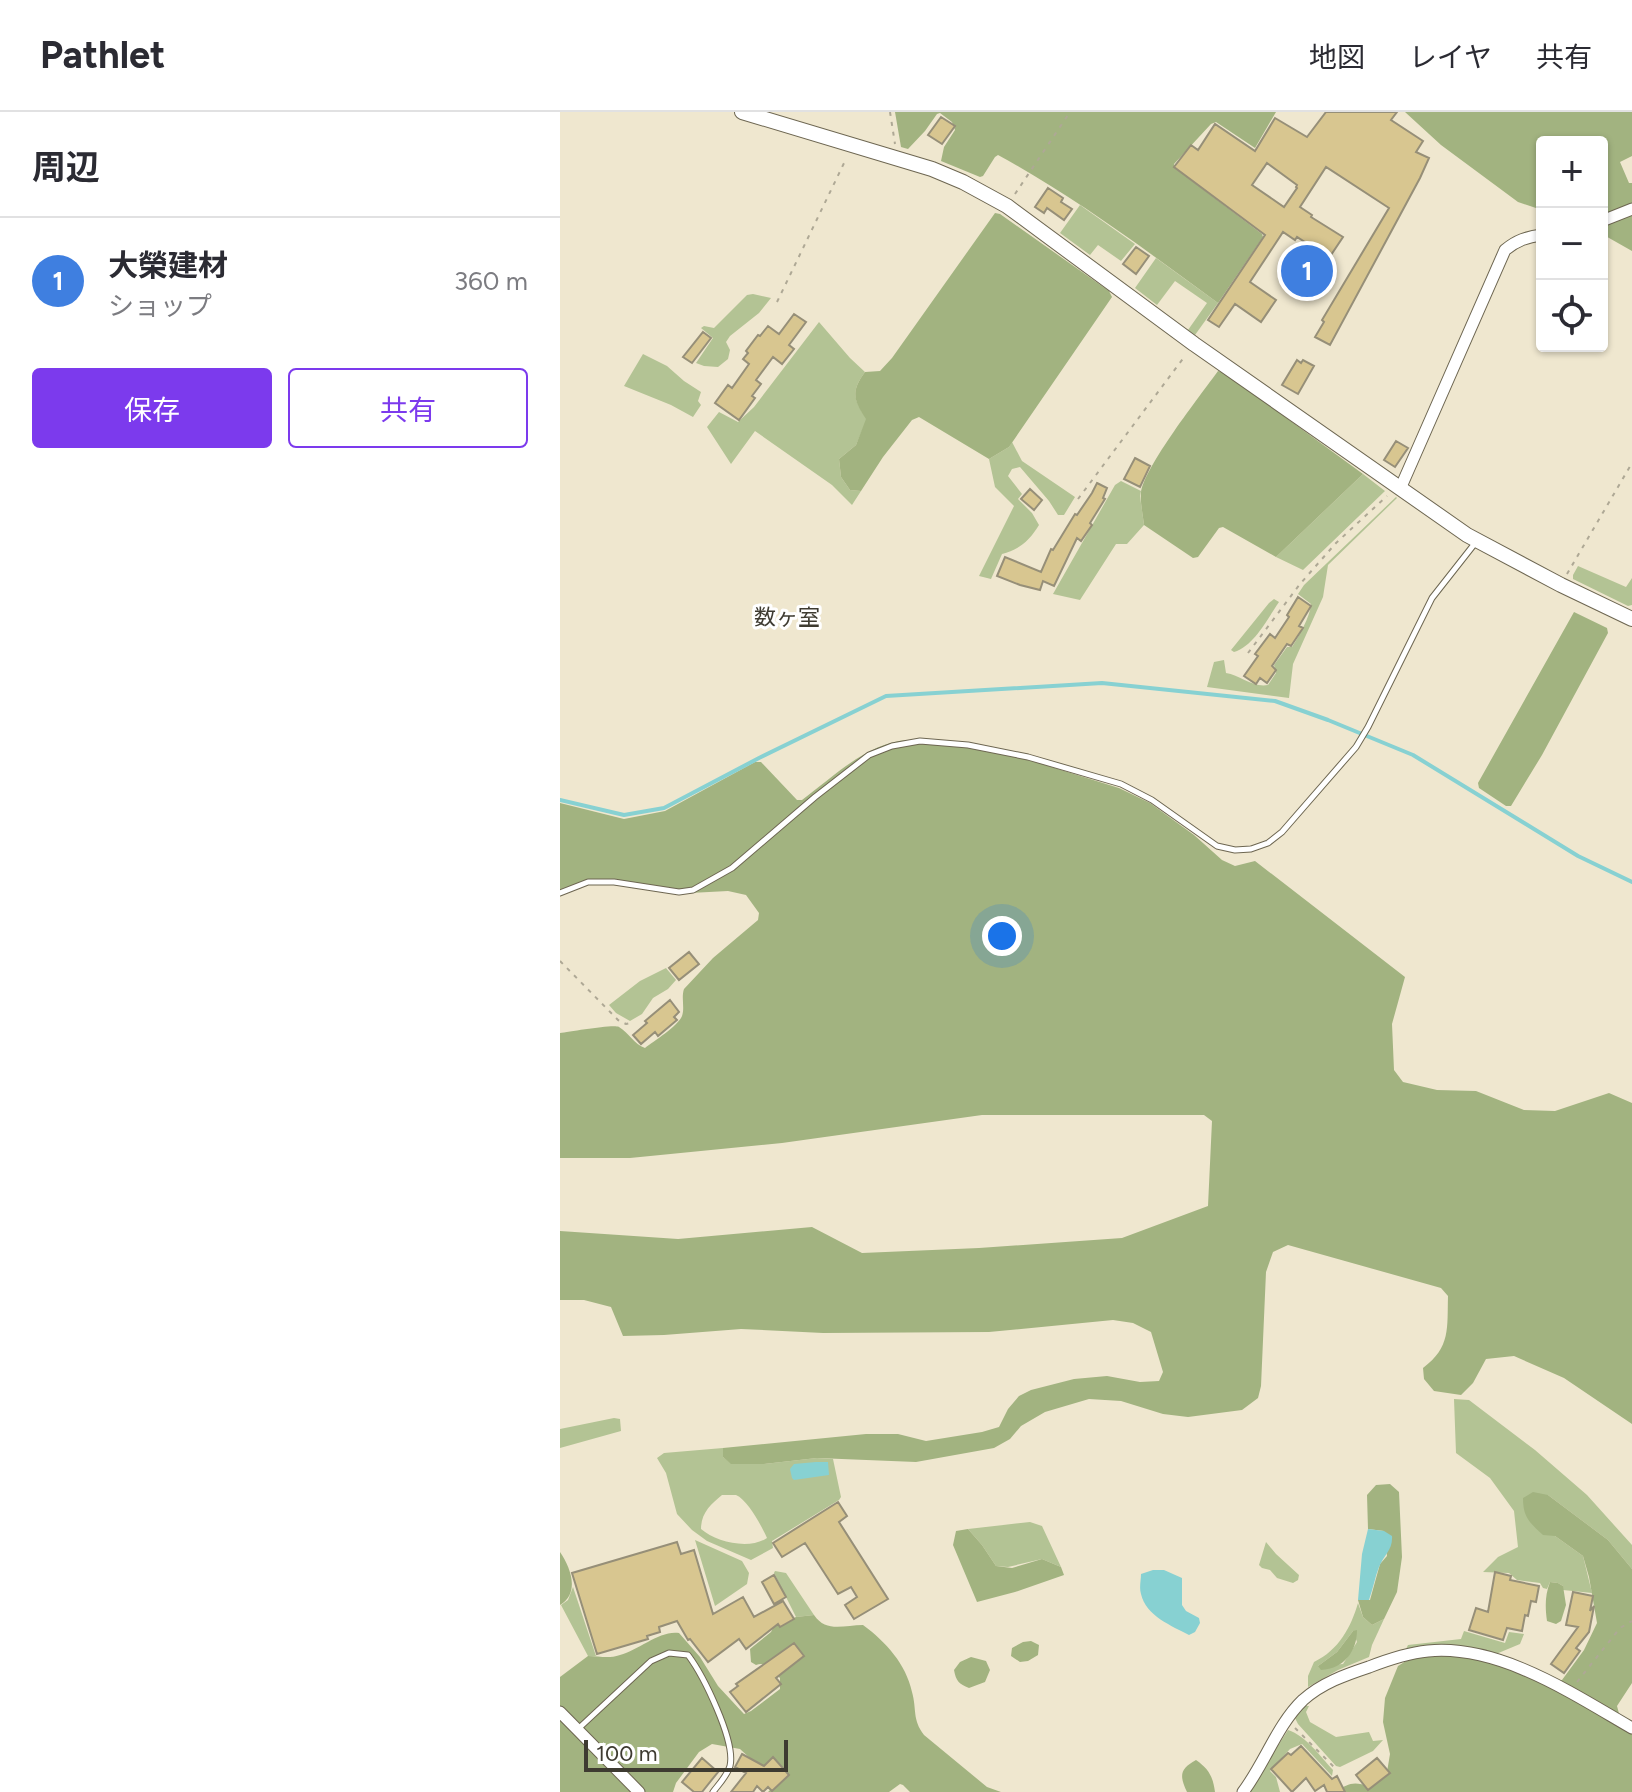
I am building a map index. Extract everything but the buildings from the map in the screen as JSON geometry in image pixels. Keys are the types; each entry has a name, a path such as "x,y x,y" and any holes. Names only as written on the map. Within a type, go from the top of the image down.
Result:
{"street":[{"path":"742,112 932,169 1007,206 1194,344 1477,541 1632,619"},
{"path":"1608,219 1632,209"},
{"path":"1398,488 1505,250 1525,238 1536,236"},
{"path":"1243,1792 1286,1720 1316,1689 1389,1660 1429,1651 1470,1653 1500,1660 1569,1692 1632,1728"},
{"path":"560,1712 639,1792"}],"lane":[{"path":"560,893 588,882 614,882 679,892 693,890 732,868 869,755 892,746 920,741 968,745 1028,757 1121,784 1152,800 1217,846 1235,850 1268,843 1282,832 1356,747 1432,598 1477,541"},
{"path":"577,1729 651,1661 669,1653 688,1655 697,1666 719,1713 729,1745 729,1769 713,1792"}],"path":[{"path":"890,112 896,157"},
{"path":"1007,206 1070,112"},
{"path":"777,302 853,144"},
{"path":"1078,499 1194,344"},
{"path":"1561,585 1632,463"},
{"path":"1248,653 1300,584 1336,543 1398,488"},
{"path":"560,961 618,1020 626,1024 634,1022"},
{"path":"1569,1692 1620,1628 1632,1621"},
{"path":"1286,1720 1337,1770"}],"green space":[{"path":"895,112 1276,112 1255,148 1216,122 1174,164 1175,168 1263,237 1218,303 1083,207 998,155 980,177 941,161 944,147 955,130 952,122 940,113 908,149 901,147"},
{"path":"1405,112 1632,112 1632,156 1620,162 1629,183 1632,183 1632,251 1608,237 1608,136 1536,136 1536,208 1518,202 1441,145"},
{"path":"1080,205 1135,244 1121,261 1098,245 1090,255 1060,233"},
{"path":"995,213 1109,291 1112,297 1009,447 989,459 919,417 912,420 883,457 861,491 850,490 841,477 839,459 856,445 866,419 855,396 860,379 865,372 880,371 892,358"},
{"path":"1156,258 1218,303 1195,335 1188,330 1207,303 1175,281 1157,305 1135,288"},
{"path":"747,295 771,298 759,313 730,336 726,342 730,350 728,359 718,367 696,363 713,338 701,328 714,328"},
{"path":"819,322 865,372 857,385 856,396 867,419 856,445 839,459 841,477 850,490 861,491 852,505 832,485 755,431 731,464 707,427 719,412 738,422 754,407"},
{"path":"643,354 667,366 701,392 698,401 701,405 693,417 624,386"},
{"path":"1218,371 1225,373 1363,474 1276,557 1223,527 1219,528 1198,557 1193,558 1144,525 1141,493 1144,481 1174,432"},
{"path":"1012,442 1022,461 1075,497 1064,515 1058,515 1020,467 1012,469 1008,476 1022,494 1018,499 1039,525 1024,544 1002,554 991,579 979,576 1014,506 995,487 989,459"},
{"path":"1363,474 1385,491 1303,570 1276,557"},
{"path":"1121,481 1141,491 1144,525 1127,544 1116,544 1080,600 1053,594 1115,485"},
{"path":"1396,497 1328,565 1323,597 1293,664 1289,698 1207,687 1214,662 1224,660 1226,673 1257,685 1268,685 1276,673 1274,665 1287,647 1292,647 1309,615 1311,604 1298,594 1304,585"},
{"path":"1578,566 1626,587 1632,578 1632,605 1628,606 1573,579"},
{"path":"1274,599 1279,602 1254,638 1241,649 1231,650 1269,603"},
{"path":"1574,612 1607,628 1608,633 1542,755 1511,806 1506,806 1479,788 1478,783"},
{"path":"908,740 1029,760 1119,788 1150,803 1222,860 1235,866 1255,861 1405,977 1392,1024 1394,1070 1403,1082 1437,1090 1476,1091 1524,1110 1555,1111 1609,1093 1632,1103 1632,1424 1564,1378 1514,1356 1486,1359 1473,1383 1461,1395 1434,1391 1424,1379 1423,1368 1439,1352 1446,1336 1448,1296 1441,1288 1288,1245 1273,1252 1266,1272 1261,1386 1258,1398 1242,1410 1188,1417 1163,1414 1121,1401 1089,1399 1045,1412 1021,1426 1010,1439 994,1448 916,1462 817,1458 731,1464 723,1457 723,1448 866,1434 898,1434 926,1441 982,1432 999,1427 1019,1396 1031,1390 1074,1379 1107,1376 1140,1382 1159,1381 1163,1372 1151,1332 1133,1323 1113,1320 989,1332 823,1333 741,1329 623,1336 611,1307 584,1300 560,1300 560,1231 678,1239 812,1227 862,1253 1122,1238 1208,1206 1212,1121 1204,1115 982,1115 782,1143 630,1158 560,1158 560,1033 615,1026 645,1048 680,1020 684,989 713,958 758,920 759,913 746,895 728,891 671,894 615,880 587,881 560,890 560,803 624,819 665,811 755,762 761,762 797,800 802,800 865,754 893,742"},
{"path":"666,968 676,980 653,998 642,1014 630,1021 609,1005 640,981"},
{"path":"1454,1399 1469,1400 1535,1450 1587,1495 1632,1545 1632,1569 1608,1540 1548,1495 1555,1536 1583,1556 1592,1593 1563,1590 1563,1586 1550,1582 1547,1589 1540,1583 1517,1580 1509,1573 1483,1572 1498,1557 1518,1547 1514,1511 1490,1478 1456,1453"},
{"path":"620,1419 621,1431 560,1448 560,1429"},
{"path":"723,1448 723,1457 732,1464 833,1459 841,1497 772,1541 773,1548 751,1560 707,1541 677,1514 666,1473 657,1458 664,1453","holes":["722,1495 741,1498 767,1538 760,1542 733,1543 715,1538 701,1529 707,1509"]},
{"path":"1390,1484 1399,1492 1402,1557 1397,1592 1384,1619 1372,1625 1363,1617 1358,1600 1370,1600 1380,1564 1387,1556 1384,1531 1368,1529 1367,1495 1376,1485"},
{"path":"1533,1492 1548,1495 1608,1540 1632,1569 1632,1683 1617,1706 1622,1725 1632,1731 1632,1792 1336,1792 1352,1784 1369,1787 1387,1772 1390,1754 1383,1722 1385,1698 1398,1666 1406,1661 1429,1654 1471,1657 1499,1664 1540,1683 1562,1680 1584,1650 1597,1623 1583,1556 1555,1536 1543,1535 1531,1523 1524,1510 1523,1498"},
{"path":"1030,1522 1042,1526 1061,1567 1042,1559 1008,1567 996,1566 968,1529"},
{"path":"968,1529 996,1566 1012,1568 1042,1559 1061,1567 1064,1575 977,1602 953,1545 956,1531"},
{"path":"695,1540 742,1561 749,1573 747,1584 715,1606"},
{"path":"1266,1542 1299,1575 1298,1580 1293,1583 1277,1578 1259,1565"},
{"path":"560,1552 570,1573 572,1587 560,1605"},
{"path":"775,1571 786,1573 814,1615 796,1617"},
{"path":"1550,1582 1563,1586 1566,1605 1561,1621 1556,1624 1547,1621 1546,1601"},
{"path":"573,1587 596,1656 588,1656 561,1605 568,1600"},
{"path":"1358,1603 1363,1617 1372,1625 1384,1619 1369,1657 1308,1687 1308,1676 1314,1662 1337,1644","holes":["1353,1631 1357,1642 1343,1664 1318,1666 1337,1652"]},
{"path":"814,1615 830,1626 863,1625 880,1639 905,1672 916,1719 924,1735 987,1787 1001,1792 910,1792 900,1784 889,1792 768,1792 777,1783 740,1749 712,1744 699,1752 673,1792 560,1792 560,1677 588,1656 616,1656 664,1634 679,1633 700,1657 718,1686 744,1714 780,1689 780,1678 772,1670 751,1662 750,1649 774,1626 796,1617"},
{"path":"1357,1630 1355,1645 1348,1658 1336,1666 1321,1670 1318,1666 1337,1652"},
{"path":"1464,1631 1505,1643 1509,1632 1524,1634 1520,1644 1496,1654 1406,1649 1408,1645 1461,1639"},
{"path":"1031,1641 1039,1645 1038,1655 1020,1662 1011,1656 1012,1648"},
{"path":"971,1657 986,1661 990,1670 985,1682 969,1688 958,1682 954,1670 960,1662"},
{"path":"1304,1706 1309,1706 1306,1712 1310,1722 1336,1737 1369,1732 1373,1741 1383,1740 1373,1751 1340,1767 1336,1766 1298,1724 1295,1718"},
{"path":"1288,1730 1312,1747 1333,1770 1332,1776 1302,1744 1290,1749 1270,1771 1276,1777 1280,1792 1248,1792"},
{"path":"1196,1760 1210,1774 1215,1792 1187,1792 1182,1773"}],"water":[{"path":"828,1462 829,1475 792,1478 790,1469 794,1464"},
{"path":"1368,1529 1384,1531 1392,1536 1392,1541 1379,1567 1369,1600 1358,1600 1362,1554"},
{"path":"1164,1570 1182,1578 1182,1605 1199,1618 1195,1632 1189,1635 1160,1619 1148,1608 1140,1592 1141,1574"}],"waterway":[{"path":"560,800 624,815 664,808 886,696 1102,683 1275,701 1328,720 1413,755 1578,856 1632,882"}],"place":[{"name":"大榮建材","path":"1307,271"}],"district":[{"name":"数ヶ室","path":"787,617"}]}
